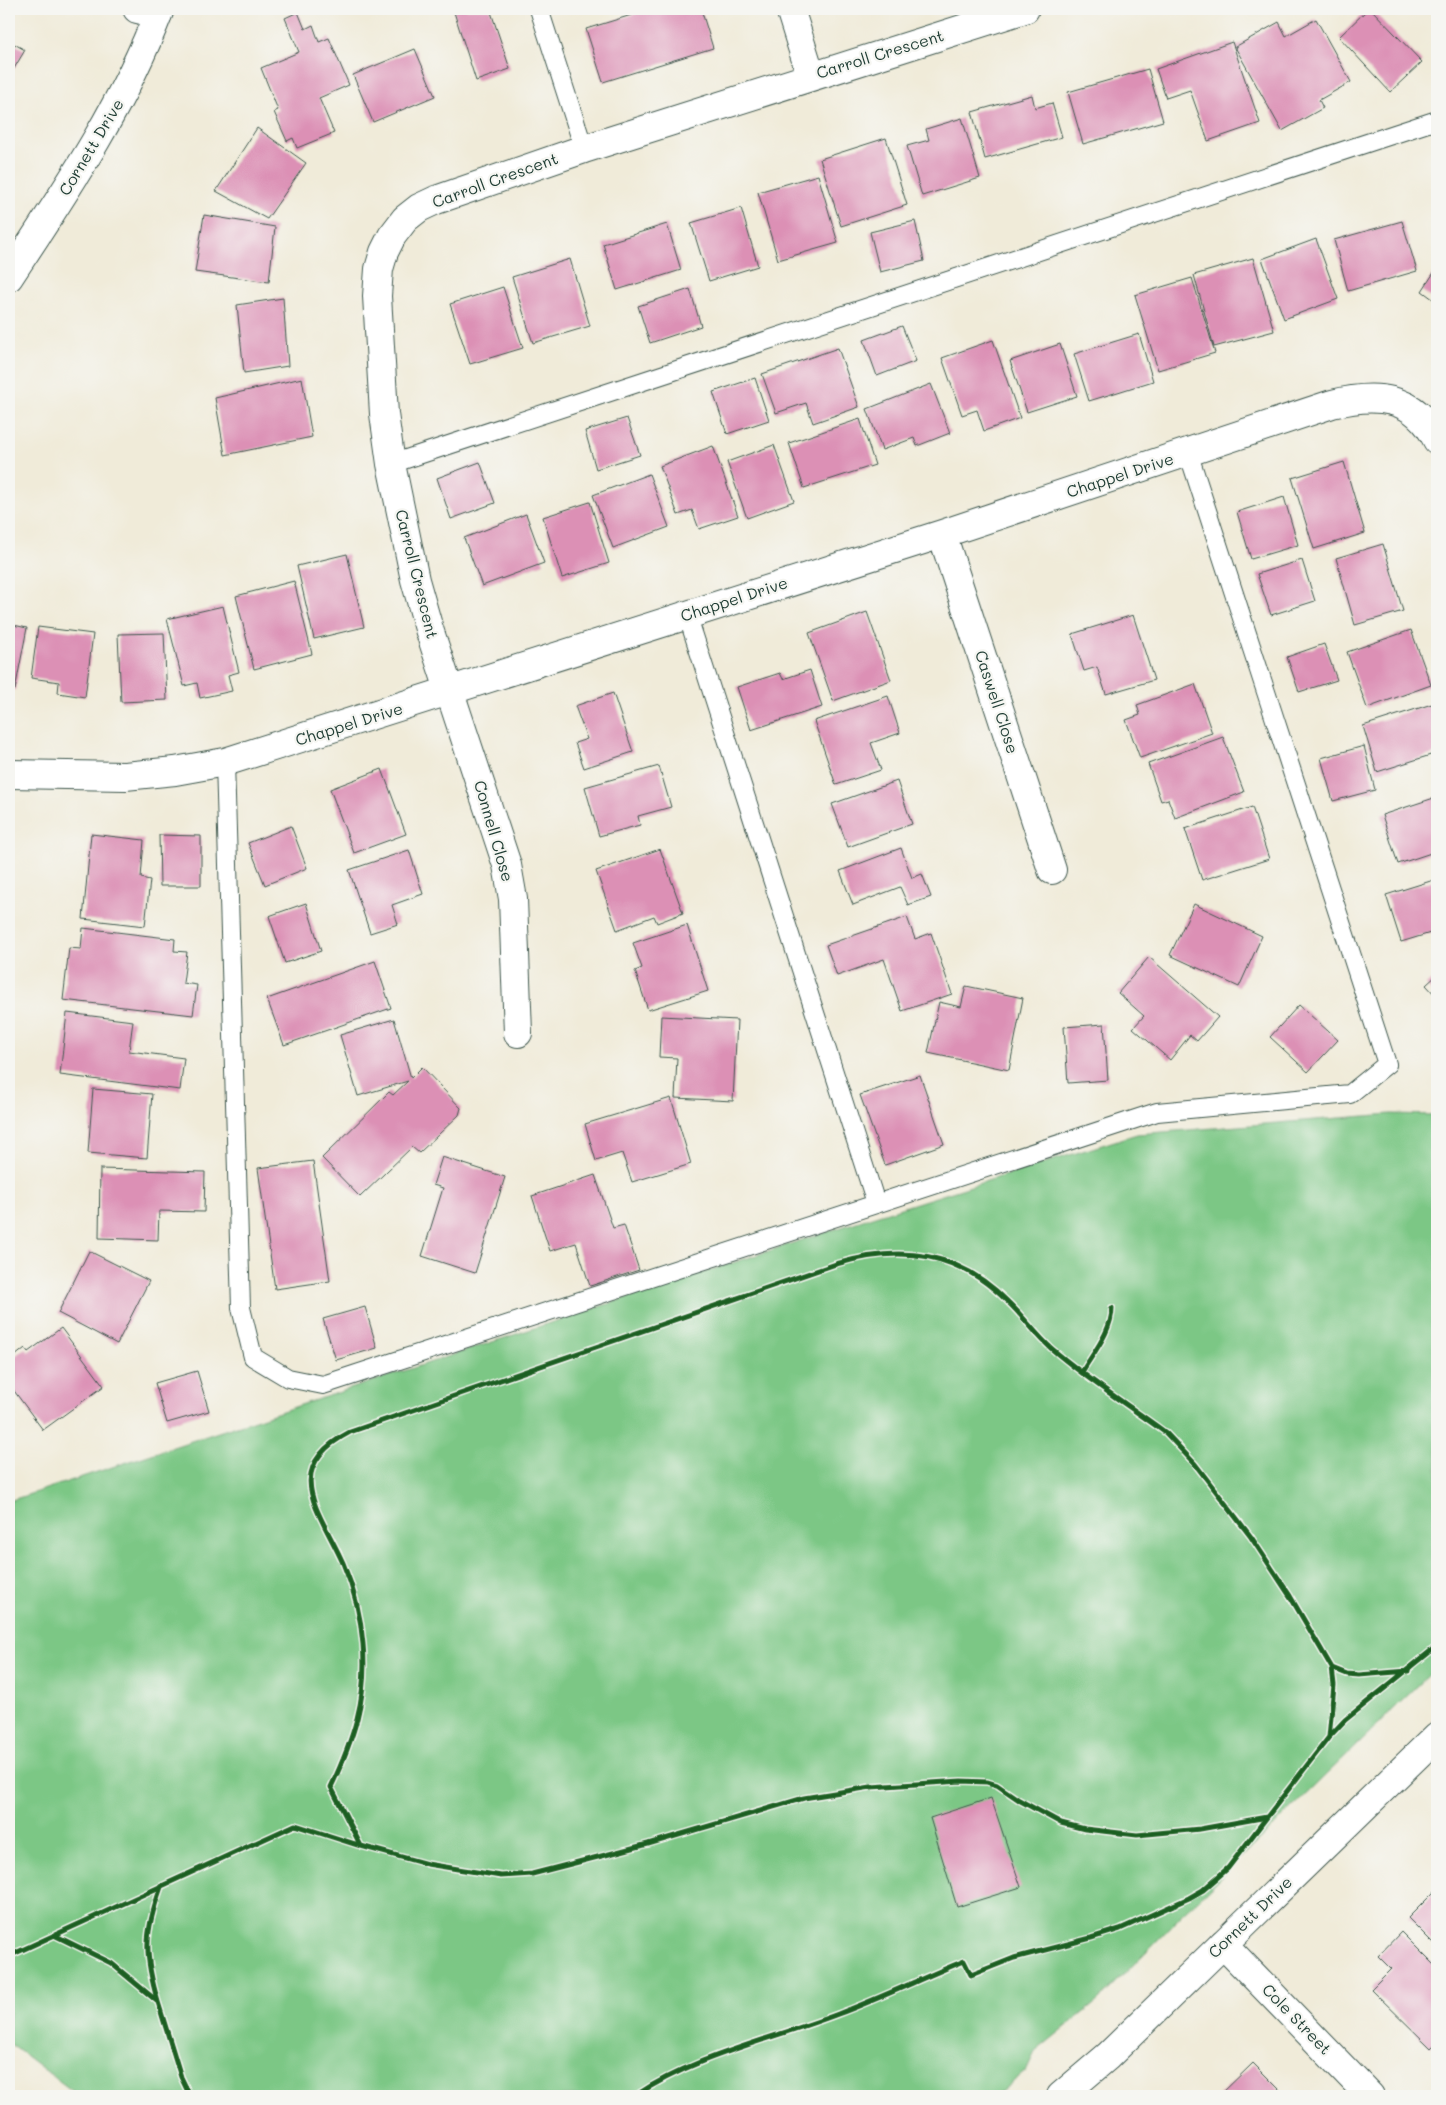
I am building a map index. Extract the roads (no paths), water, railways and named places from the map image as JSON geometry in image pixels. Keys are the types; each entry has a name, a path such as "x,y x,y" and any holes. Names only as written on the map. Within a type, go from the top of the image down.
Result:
{"street":[{"path":"790,9 811,76"},
{"name":"Carroll Crescent","path":"450,692 415,580 391,464 384,414 377,296 379,269 384,252 392,236 405,219 419,208 436,200 584,149 1025,9"},
{"name":"Cornett Drive","path":"9,277 106,126 134,71 152,11"},
{"name":"Chappel Drive","path":"9,774 124,776 175,771 225,762 942,534 1353,398 1372,397 1395,401 1408,407 1418,414 1437,440"},
{"name":"Caswell Close","path":"942,534 1052,870"},
{"name":"Connell Close","path":"450,692 507,865 513,899 518,1033"},
{"name":"Cornett Drive","path":"1061,2096 1108,2056 1437,1736"},
{"name":"Cole Street","path":"1223,1944 1370,2096"}],"lane":[{"path":"539,9 584,149"},
{"path":"391,464 1437,120"},
{"path":"225,762 241,1308 252,1357 288,1378 323,1384 1156,1112 1350,1094 1387,1064 1188,452"},
{"path":"687,614 876,1203"}]}
